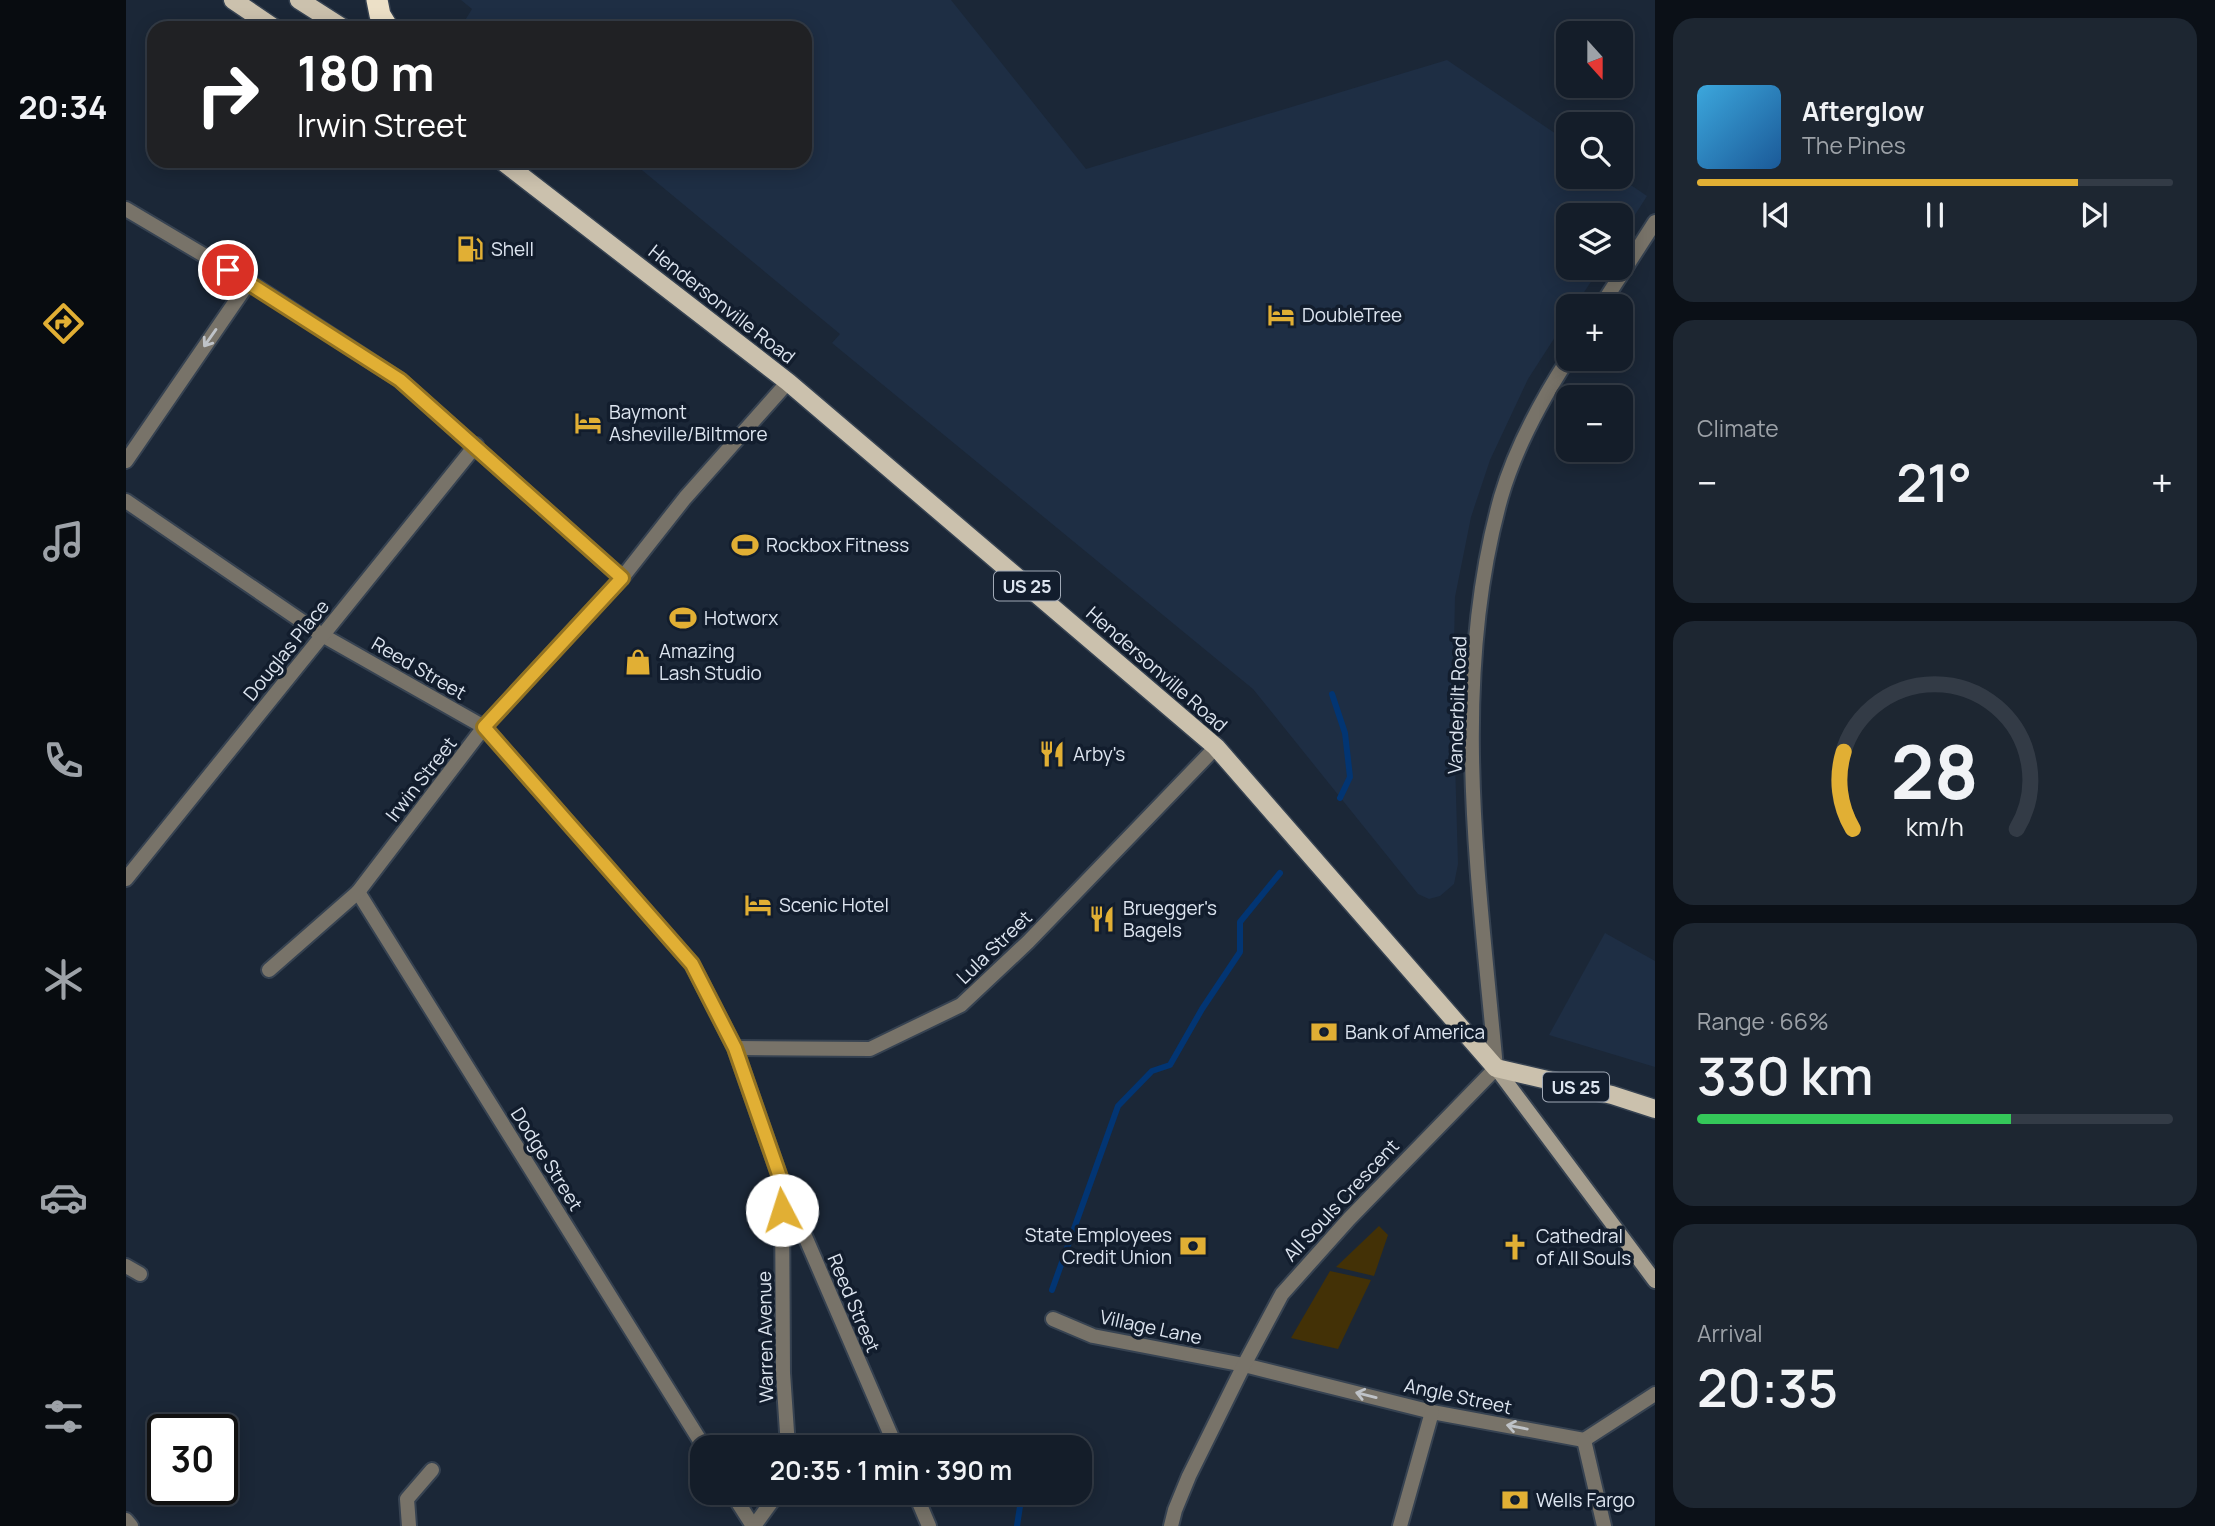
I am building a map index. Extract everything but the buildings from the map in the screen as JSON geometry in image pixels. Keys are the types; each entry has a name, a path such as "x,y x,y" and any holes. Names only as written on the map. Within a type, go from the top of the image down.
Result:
{"highway":[{"path":"377,0 384,21"}],"main road":[{"path":"233,0 264,21"},
{"path":"299,0 332,21"},
{"name":"Hendersonville Road","path":"511,168 788,382 1216,747 1496,1069 1655,1281"},
{"name":"US 25","path":"1496,1069 1612,1095 1655,1109"}],"street":[{"path":"126,208 249,282 400,380 622,578"},
{"path":"1609,294 1655,222"},
{"path":"126,461 249,282"},
{"name":"Vanderbilt Road","path":"1496,1069 1474,829 1473,704 1476,641 1488,556 1502,497 1514,461 1560,371"},
{"name":"Irwin Street","path":"269,970 358,892 484,727 622,578 685,498 788,382"},
{"name":"Douglas Place","path":"126,879 476,445"},
{"name":"Reed Street","path":"126,501 322,635 484,727 692,964 735,1048 782,1183 890,1435"},
{"name":"Lula Street","path":"735,1048 870,1049 961,1005 1028,943 1216,747"},
{"name":"Dodge Street","path":"358,892 697,1435"},
{"name":"All Souls Crescent","path":"1171,1526 1189,1476 1282,1294 1349,1219 1496,1069"},
{"name":"Warren Avenue","path":"782,1183 783,1373 787,1435"},
{"path":"126,1266 141,1274"},
{"name":"Village Lane","path":"1053,1319 1093,1336 1244,1366"},
{"name":"Angle Street","path":"1244,1366 1432,1412 1584,1440"},
{"path":"1604,1526 1584,1440 1655,1394"},
{"path":"1400,1526 1432,1412"},
{"path":"409,1526 407,1499 432,1470"},
{"path":"740,1505 754,1526 769,1505"},
{"path":"920,1505 929,1526"},
{"path":"126,1520 131,1526"}],"shaded area":[{"path":"461,0 951,0 1086,169 1447,60 1556,134 1556,189 1633,189 1633,186 1647,196 1633,218 1633,203 1556,203 1556,280 1592,280 1583,294 1556,294 1556,336 1528,379 1490,460 1471,517 1455,597 1453,694 1458,864 1454,884 1440,896 1429,899 1418,894 1253,689 832,343 840,334 639,168 812,168 812,21 465,21 472,9"},
{"path":"1605,933 1655,961 1655,1067 1549,1035"},
{"path":"1379,1226 1388,1235 1374,1276 1336,1267"},
{"path":"1330,1271 1371,1280 1338,1349 1291,1338"}],"waterway":[{"path":"1332,694 1345,733 1350,777 1340,798"},
{"path":"1052,1290 1118,1106 1152,1071 1170,1065 1202,1009 1240,952 1240,922 1280,873"},
{"path":"1017,1526 1020,1505"}],"place":[{"name":"Shell","path":"470,249"},
{"name":"DoubleTree","path":"1281,315"},
{"name":"Baymont Asheville/Biltmore","path":"588,423"},
{"name":"Rockbox Fitness","path":"745,545"},
{"name":"Hotworx","path":"683,618"},
{"name":"Amazing Lash Studio","path":"638,662"},
{"name":"Arby's","path":"1052,754"},
{"name":"Scenic Hotel","path":"758,905"},
{"name":"Bruegger's Bagels","path":"1102,919"},
{"name":"Bank of America","path":"1324,1032"},
{"name":"State Employees Credit Union","path":"1193,1246"},
{"name":"Cathedral of All Souls","path":"1515,1247"},
{"name":"Wells Fargo","path":"1515,1500"}],"route":[{"path":"228,270 400,380 622,578 484,727 692,964 735,1048 782,1183 782,1210"}]}
